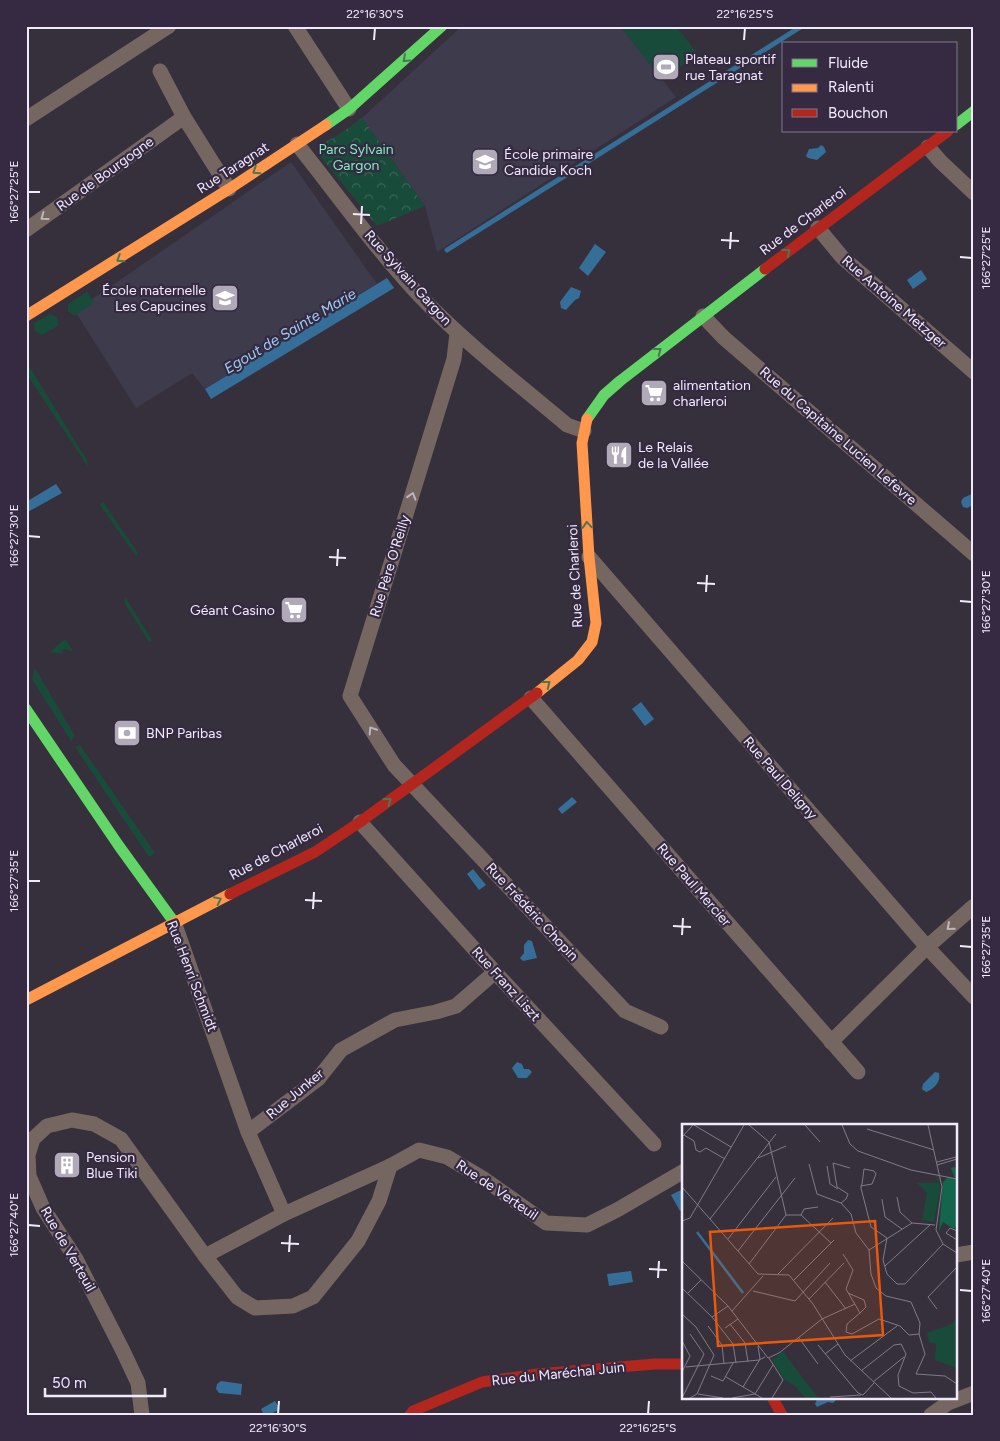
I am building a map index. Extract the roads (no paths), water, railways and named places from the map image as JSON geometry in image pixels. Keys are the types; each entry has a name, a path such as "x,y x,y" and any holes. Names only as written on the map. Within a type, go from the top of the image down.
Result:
{"street":[{"path":"26,118 169,26"},
{"path":"295,26 349,109"},
{"name":"Rue Taragnat","path":"26,316 229,189 349,109 442,26"},
{"path":"160,71 184,118 229,189"},
{"path":"958,123 974,111"},
{"name":"Rue de Bourgogne","path":"26,230 184,118"},
{"name":"Rue de Charleroi","path":"26,1000 174,922 315,852 360,822 530,698 578,660 592,642 596,623 583,467 584,431 590,414 604,395 703,316 947,132"},
{"name":"Rue Sylvain Gargon","path":"297,144 418,294 457,333 567,425 584,431"},
{"path":"928,147 940,161 974,192"},
{"name":"Rue Antoine Metzger","path":"818,228 842,257 974,372"},
{"name":"Rue du Capitaine Lucien Lefevre","path":"703,316 724,338 974,554"},
{"name":"Rue Père O'Reilly","path":"411,784 394,764 350,696 454,359 457,333"},
{"name":"Rue Paul Deligny","path":"589,557 926,947 974,997"},
{"name":"Rue Paul Mercier","path":"530,698 858,1072"},
{"name":"Rue Henri Schmidt","path":"26,709 174,922 248,1132 284,1214"},
{"name":"Rue Frédéric Chopin","path":"411,784 624,1011 661,1027"},
{"name":"Rue Franz Liszt","path":"360,822 654,1144"},
{"path":"831,1042 926,947 974,906"},
{"name":"Rue Junker","path":"248,1132 318,1078 342,1050 395,1020 456,1006 495,972"},
{"name":"Rue de Verteuil","path":"142,1415 138,1383 124,1351 76,1259 43,1208 28,1176 28,1156 33,1140 48,1126 72,1120 94,1124 121,1139 205,1256 237,1297 255,1308 293,1306 313,1297 358,1241 379,1201 390,1166"},
{"name":"Rue de Verteuil","path":"205,1256 284,1214 390,1166 419,1150 447,1157 484,1179 546,1223 587,1225 682,1172"},
{"path":"958,1256 974,1252"},
{"name":"Rue du Maréchal Juin","path":"410,1415 414,1411 482,1382 537,1374 654,1364 682,1364"},
{"path":"931,1415 948,1403 974,1393"},
{"path":"773,1398 782,1415"}],"water":[{"path":"821,145 826,152 817,160 806,156 809,149 818,148"},
{"path":"595,244 606,252 588,276 579,268"},
{"path":"921,270 927,279 913,289 907,280"},
{"path":"387,278 394,288 211,399 205,389"},
{"path":"571,287 581,291 579,298 566,310 561,308 560,302"},
{"path":"56,484 62,493 26,513 26,502"},
{"path":"974,493 974,505 967,508 963,507 961,502 963,498"},
{"path":"641,702 654,719 645,726 632,709"},
{"path":"572,797 577,802 562,814 558,809"},
{"path":"473,869 486,885 479,890 467,874"},
{"path":"528,940 532,941 537,958 523,961 520,958 524,953 524,945"},
{"path":"517,1062 522,1064 524,1069 529,1069 532,1072 527,1078 518,1078 512,1068"},
{"path":"935,1072 939,1073 938,1082 932,1089 926,1092 922,1089 923,1084"},
{"path":"681,1190 682,1210 680,1211 671,1195"},
{"path":"631,1271 633,1282 609,1286 607,1274"},
{"path":"221,1381 242,1384 241,1395 219,1393 216,1389 217,1384"},
{"path":"818,1398 836,1398 833,1403 828,1402 817,1407 815,1404"},
{"path":"275,1401 280,1409 269,1415 264,1415 261,1409"}],"waterway":[{"name":"Egout de Sainte Marie","path":"447,250 802,26"}],"place":[{"name":"Plateau sportif rue Taragnat","path":"666,67"},
{"name":"École primaire Candide Koch","path":"485,162"},
{"name":"École maternelle Les Capucines","path":"225,298"},
{"name":"alimentation charleroi","path":"654,393"},
{"name":"Le Relais de la Vallée","path":"619,455"},
{"name":"Géant Casino","path":"294,610"},
{"name":"BNP Paribas","path":"127,733"},
{"name":"Pension Blue Tiki","path":"67,1165"}],"park label":[{"name":"Parc Sylvain Gargon","path":"356,158"}]}
